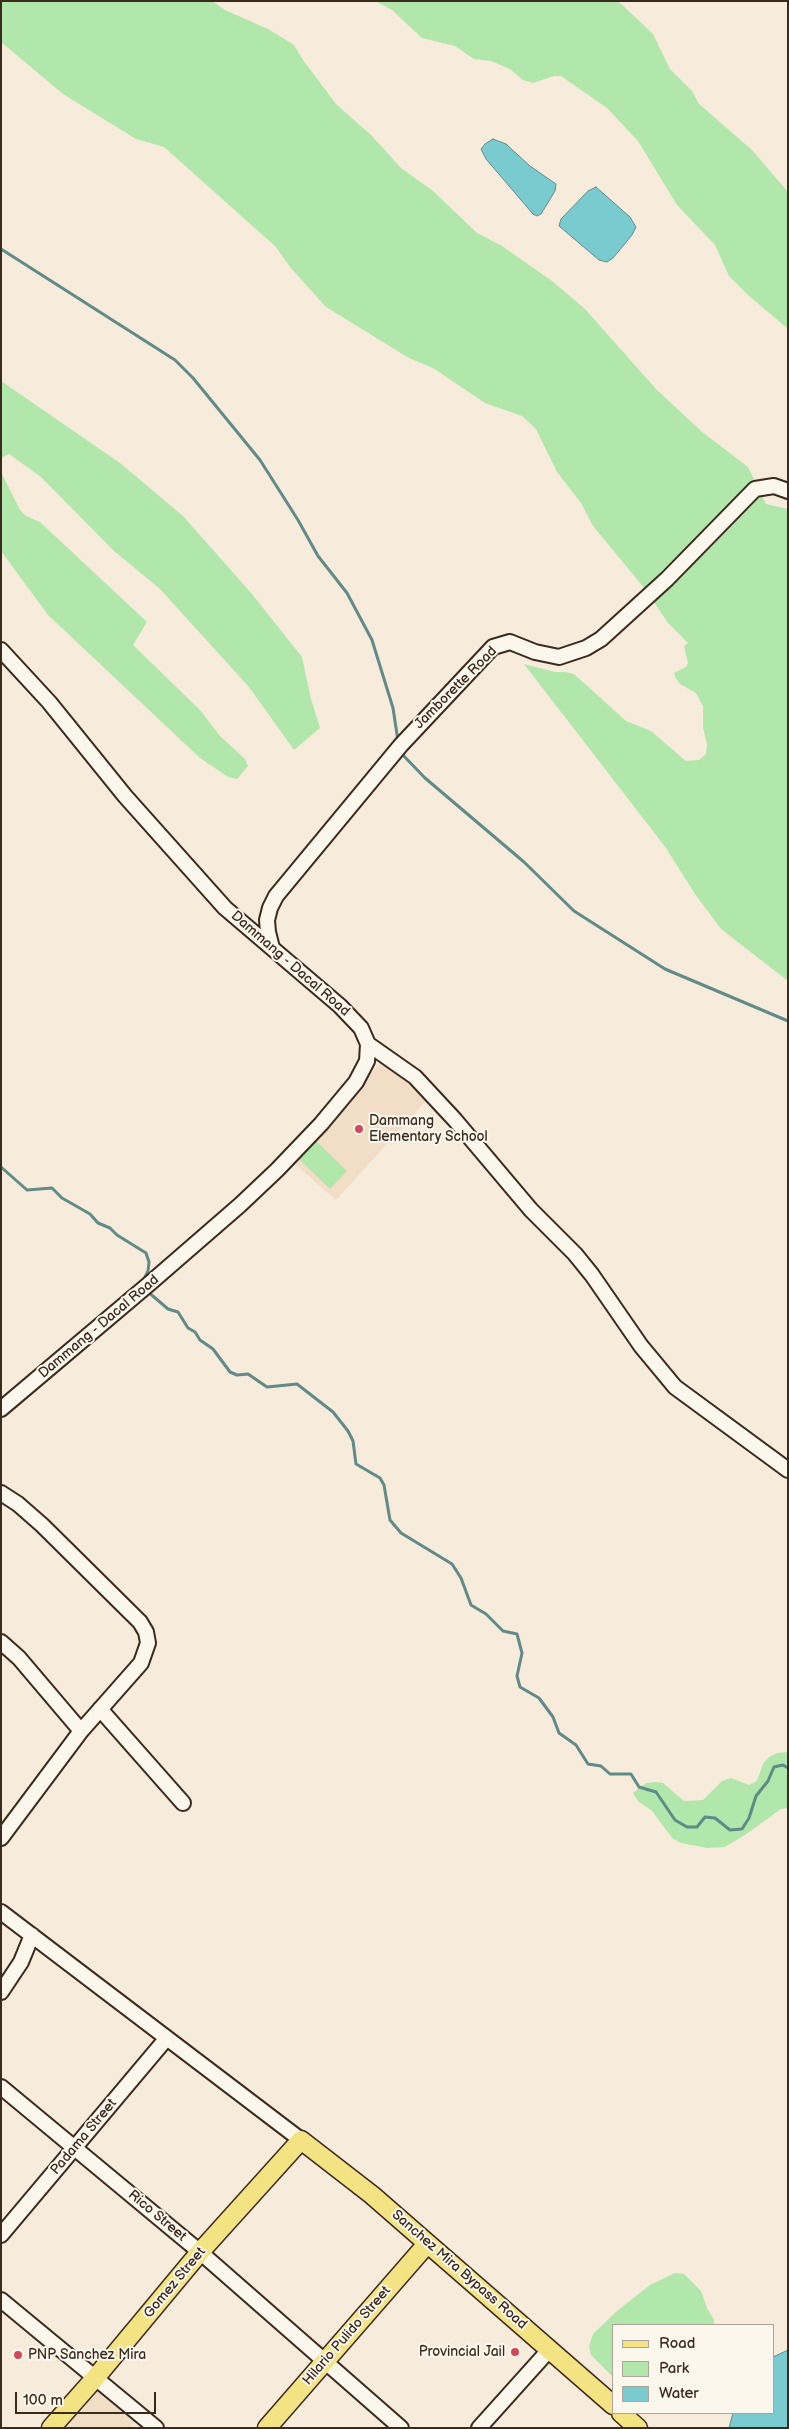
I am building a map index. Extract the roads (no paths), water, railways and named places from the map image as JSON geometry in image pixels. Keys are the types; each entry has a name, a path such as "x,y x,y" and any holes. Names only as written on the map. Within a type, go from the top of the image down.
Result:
{"main road":[{"name":"Sanchez Mira Bypass Road","path":"300,2140 364,2189 550,2349 612,2405"},
{"name":"Gomez Street","path":"51,2428 200,2252 300,2140"},
{"name":"Hilario Pulido Street","path":"267,2428 427,2244"},
{"path":"622,2414 638,2428"}],"street":[{"name":"Jamborette Road","path":"272,948 268,932 270,908 276,896 396,750 493,648 510,642 535,652 559,657 586,648 601,638 668,579 755,489 774,486 788,491"},
{"name":"Dammang - Dacal Road","path":"1,650 49,702 125,796 225,908 354,1019 362,1028 368,1044 367,1061 361,1075 321,1124 251,1195 137,1295 1,1409"},
{"path":"240,921 256,920 270,908"},
{"path":"368,1044 415,1077 455,1120 526,1204 576,1254 592,1274 641,1346 675,1387 788,1470"},
{"path":"1,1493 18,1504 49,1532 140,1622 146,1632 148,1644 144,1658 81,1731 1,1838"},
{"path":"1,1642 19,1658 81,1731"},
{"path":"100,1709 183,1803"},
{"path":"1,1912 300,2140"},
{"path":"1,1992 21,1962 32,1935"},
{"name":"Padama Street","path":"1,2235 166,2039"},
{"name":"Rico Street","path":"1,2087 200,2252 401,2428"},
{"path":"1,2300 156,2428"},
{"path":"479,2428 550,2349"}],"water":[{"path":"493,139 506,144 530,166 556,184 555,191 541,214 537,216 533,214 486,159 481,149"},
{"path":"596,187 630,217 636,227 632,235 613,258 607,262 599,260 559,226 561,219 588,191"},
{"path":"788,2350 788,2428 729,2428 733,2414 774,2414 774,2357"}],"waterway":[{"path":"1,249 175,360 193,378 260,460 318,556 347,593 372,640 393,708 398,741"},
{"path":"400,752 425,778 524,862 574,911 665,969 788,1021"},
{"path":"1,1167 27,1190 52,1188 62,1198 90,1214 98,1223 110,1228 117,1235 146,1253 149,1262 148,1271 143,1281"},
{"path":"147,1291 168,1309 178,1312 188,1328 213,1349 230,1372 237,1375 248,1374 267,1387 297,1384 333,1412 348,1431 353,1441 356,1464 380,1478 384,1485 390,1520 401,1533 452,1564 461,1578 471,1605 486,1614 503,1631 517,1634 522,1653 517,1676 520,1687 539,1698 553,1717 559,1733 576,1745 588,1764 601,1766 610,1774 631,1774 639,1787 656,1792 675,1820 687,1827 697,1827 705,1817 715,1818 730,1830 742,1829 749,1818 756,1796 768,1781 774,1767 783,1765 788,1768"}],"place":[{"name":"Dammang Elementary School","path":"359,1129"},
{"name":"Provincial Jail","path":"515,2352"},
{"name":"PNP Sanchez Mira","path":"18,2355"}]}
